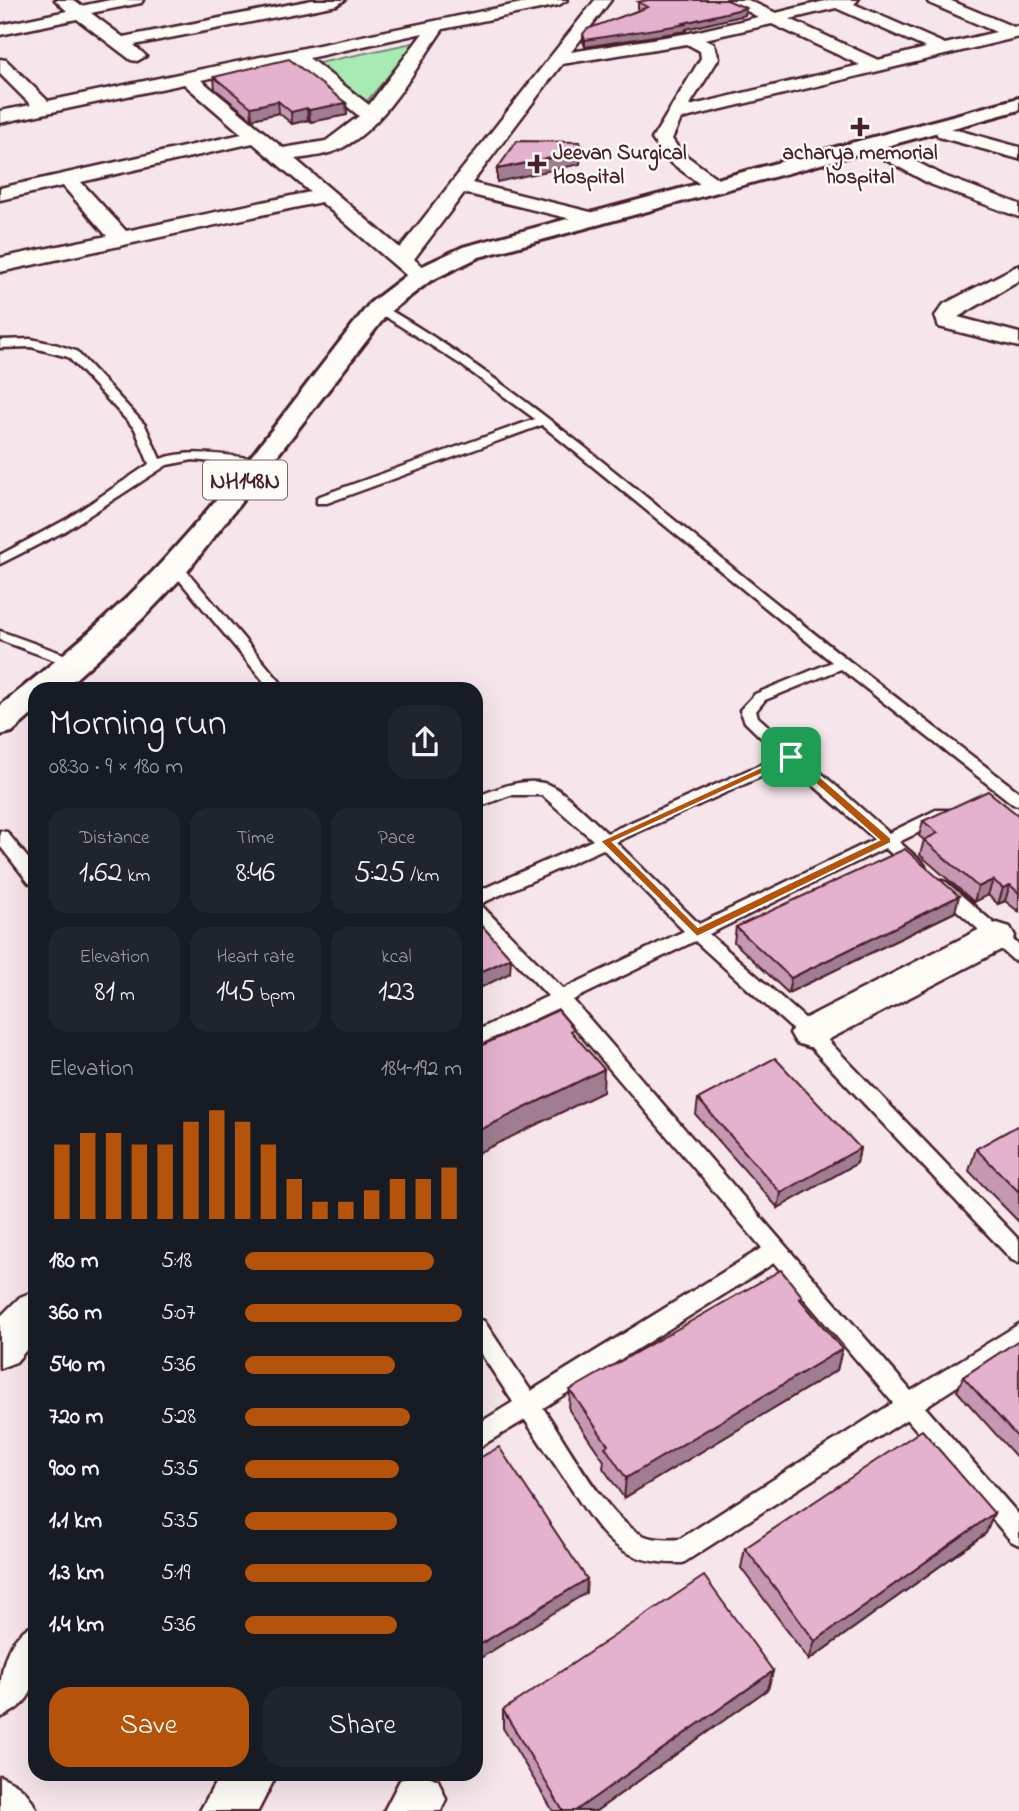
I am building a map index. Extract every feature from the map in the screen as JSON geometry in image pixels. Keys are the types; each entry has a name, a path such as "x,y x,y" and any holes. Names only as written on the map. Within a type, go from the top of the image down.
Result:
{"highway":[{"name":"NH148N","path":"52,682 131,612 175,566 379,308 421,268 471,252 1019,104"},
{"name":"NH148N","path":"421,268 482,260 1019,114"},
{"path":"0,724 28,701"}],"street":[{"path":"0,30 74,8 135,0"},
{"path":"120,43 337,0"},
{"path":"0,117 438,25 521,3 558,0"},
{"path":"74,8 120,43 179,79 255,137 324,195 421,268 460,186 603,0"},
{"path":"735,0 877,66"},
{"path":"935,0 1012,37"},
{"path":"556,60 690,38 844,1 944,50"},
{"path":"277,155 339,142 369,114 438,25"},
{"path":"674,115 944,50 1012,37"},
{"path":"690,38 708,48 710,58 662,139 673,155 715,186"},
{"path":"295,55 369,114"},
{"path":"2,68 44,107"},
{"path":"946,132 1019,153"},
{"path":"0,194 255,137"},
{"path":"882,150 937,180 1019,211"},
{"path":"68,179 121,239"},
{"path":"460,186 596,219"},
{"path":"0,265 324,195"},
{"path":"1019,272 952,309 946,316 947,322 959,327 1019,340"},
{"path":"809,1032 1008,945"},
{"path":"0,1348 28,1318"},
{"path":"0,1692 28,1657"},
{"path":"227,1811 246,1781"},
{"path":"0,1803 10,1811"}],"lane":[{"path":"379,308 464,360 543,420 1019,800"},
{"path":"0,344 31,343 72,354 141,428 156,465"},
{"path":"322,500 543,420"},
{"path":"0,560 52,533 156,465 174,458 259,463"},
{"path":"175,566 273,682"},
{"path":"0,635 75,663"},
{"path":"844,662 760,697 748,710 751,719 791,757 1008,945"},
{"path":"483,896 791,757"},
{"path":"978,796 1000,785"},
{"path":"483,800 508,790 547,790 605,841 697,933 809,1032 1019,1254"},
{"path":"483,1036 955,807"},
{"path":"1,836 28,870"},
{"path":"483,916 561,999 1019,1533"},
{"path":"483,1434 778,1250"},
{"path":"483,1338 607,1522 632,1544 660,1552 683,1551 1019,1334"}],"green space":[{"path":"417,42 363,106 314,64"}],"building":[{"path":"727,0 746,8 684,23 687,24 585,40 583,34 587,29 648,7 638,2"},
{"path":"289,59 346,103 291,112 278,101 251,107 214,77"},
{"path":"517,141 580,142 581,152 497,169"},
{"path":"988,791 1019,816 1019,893 1010,885 1003,888 993,880 978,887 924,840 938,833 923,821"},
{"path":"905,849 959,896 791,978 736,927"},
{"path":"483,927 511,958 483,971"},
{"path":"558,1010 574,1029 571,1031 604,1069 483,1129 483,1045"},
{"path":"775,1058 860,1148 781,1193 698,1099"},
{"path":"1019,1125 1019,1192 976,1149"},
{"path":"781,1270 802,1296 799,1298 842,1349 626,1478 605,1447 608,1445 570,1390"},
{"path":"1019,1340 1019,1439 963,1377"},
{"path":"922,1430 994,1513 815,1641 745,1548"},
{"path":"499,1447 587,1579 483,1643 483,1456"},
{"path":"704,1576 773,1671 575,1811 563,1811 503,1710"}],"place":[{"name":"acharya memorial hospital","path":"860,127"},
{"name":"Jeevan Surgical Hospital","path":"537,164"}],"route":[{"path":"791,757 887,841 697,933 605,841 760,771 791,757"}]}
